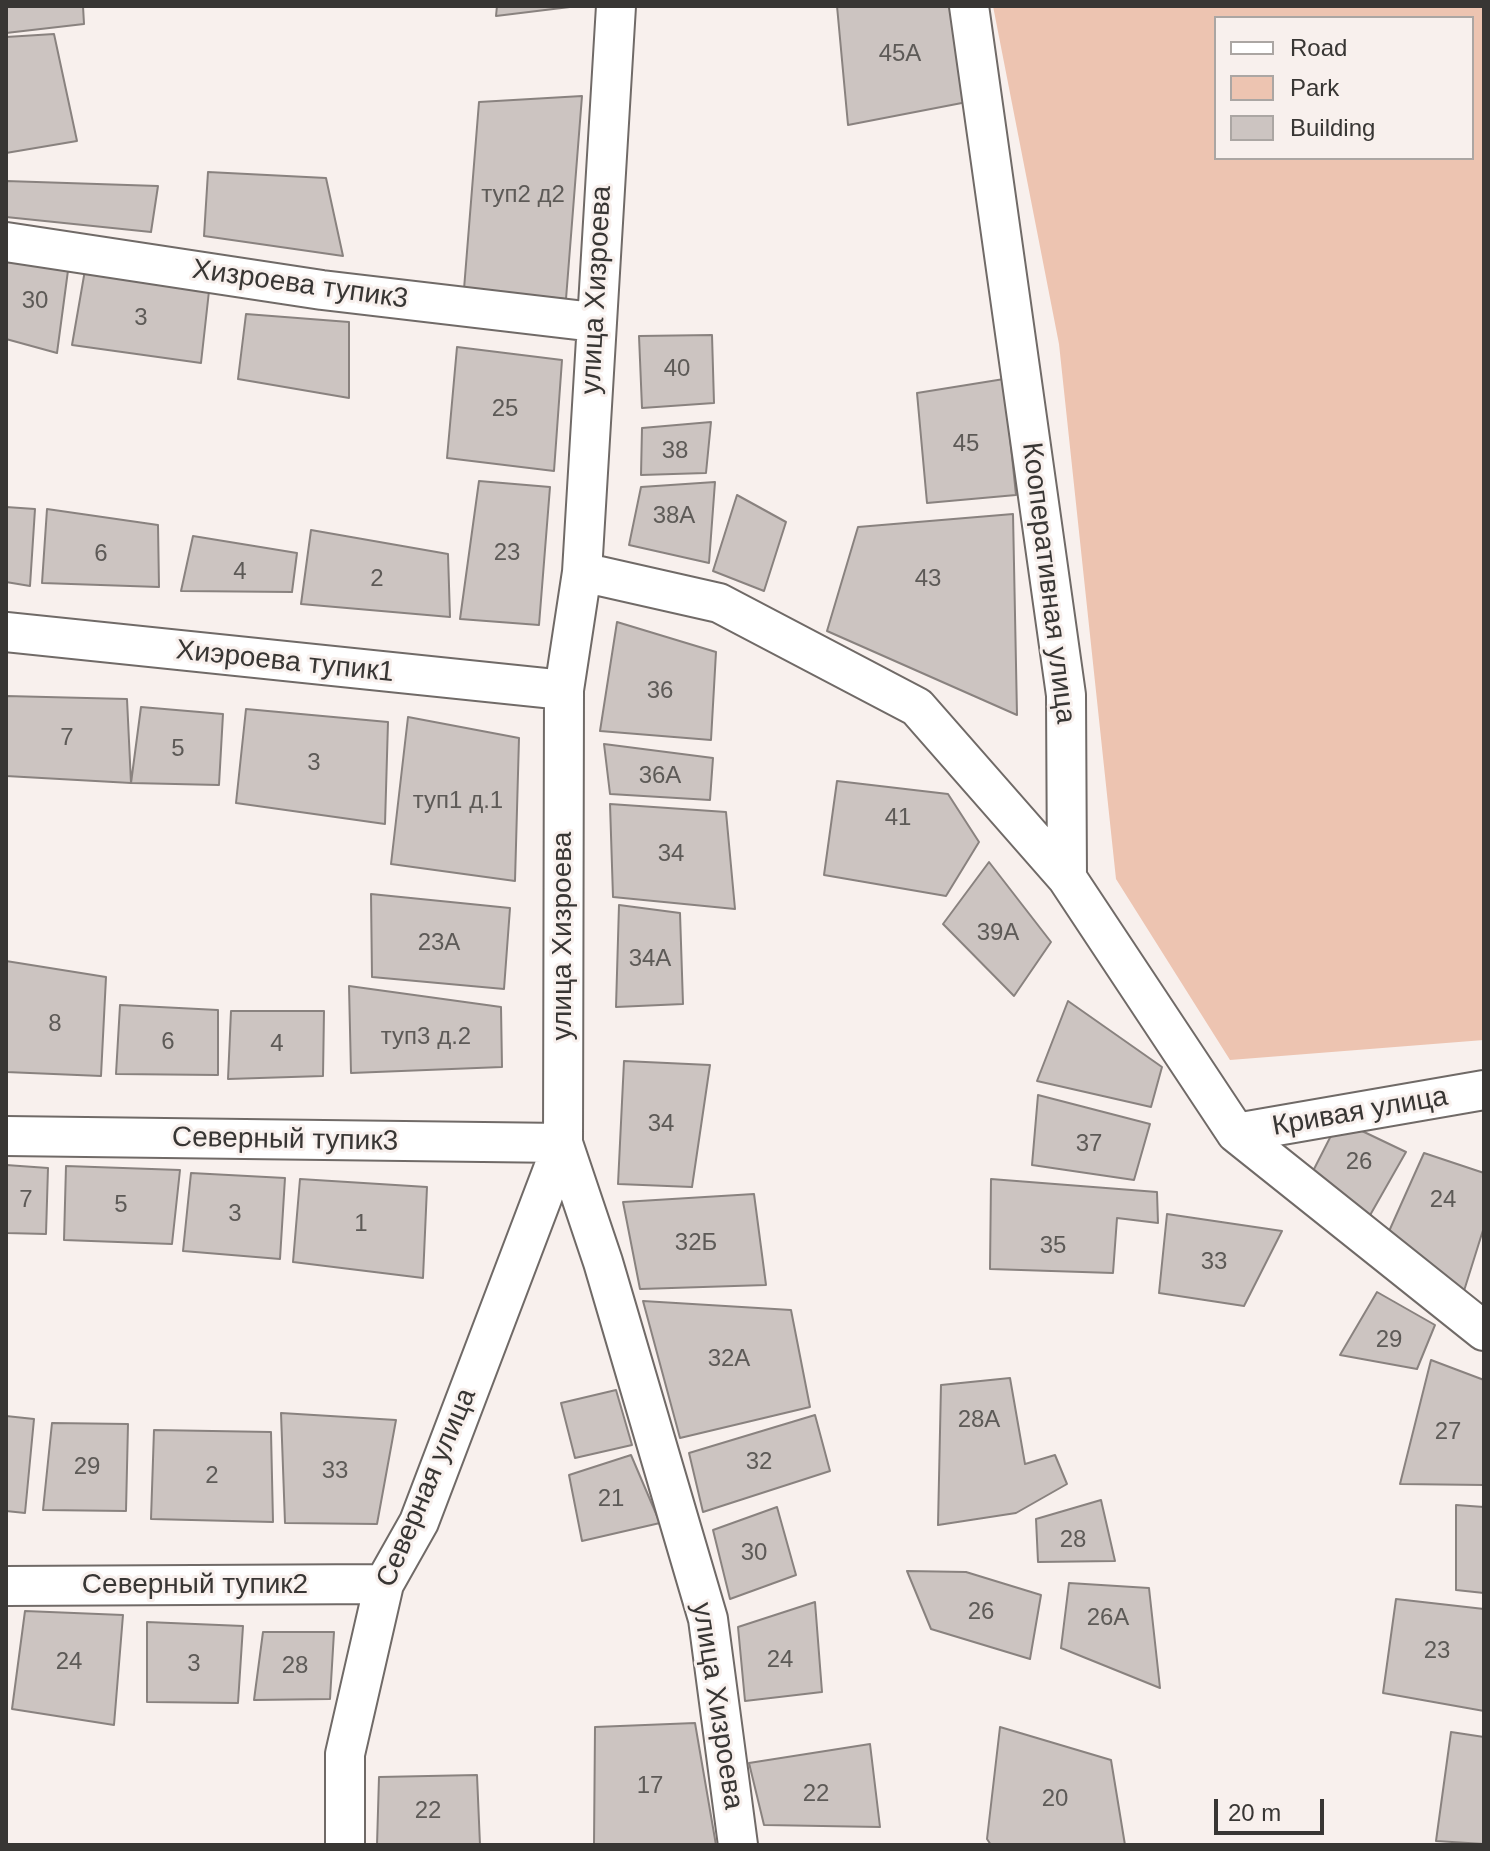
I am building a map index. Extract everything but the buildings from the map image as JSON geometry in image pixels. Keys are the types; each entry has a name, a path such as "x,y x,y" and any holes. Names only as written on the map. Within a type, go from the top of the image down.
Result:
{"street":[{"name":"улица Хизроева","path":"616,6 594,322 582,572 564,690 563,1143 603,1262 708,1619 738,1845"},
{"name":"Кооперативная улица","path":"969,6 1066,695 1067,878"},
{"name":"Хизроева тупик3","path":"6,242 322,290 594,322"},
{"path":"582,572 719,603 917,707 1067,878 1236,1133 1484,1331"},
{"name":"Хиэроева тупик1","path":"6,632 564,690"},
{"name":"Кривая улица","path":"1236,1133 1484,1090"},
{"name":"Северный тупик3","path":"6,1136 563,1143"},
{"name":"Северная улица","path":"345,1845 345,1754 384,1584 419,1522 563,1143"},
{"name":"Северный тупик2","path":"6,1586 384,1584"}],"green space":[{"path":"993,6 1484,6 1484,1040 1230,1060 1116,879 1059,344"}]}
